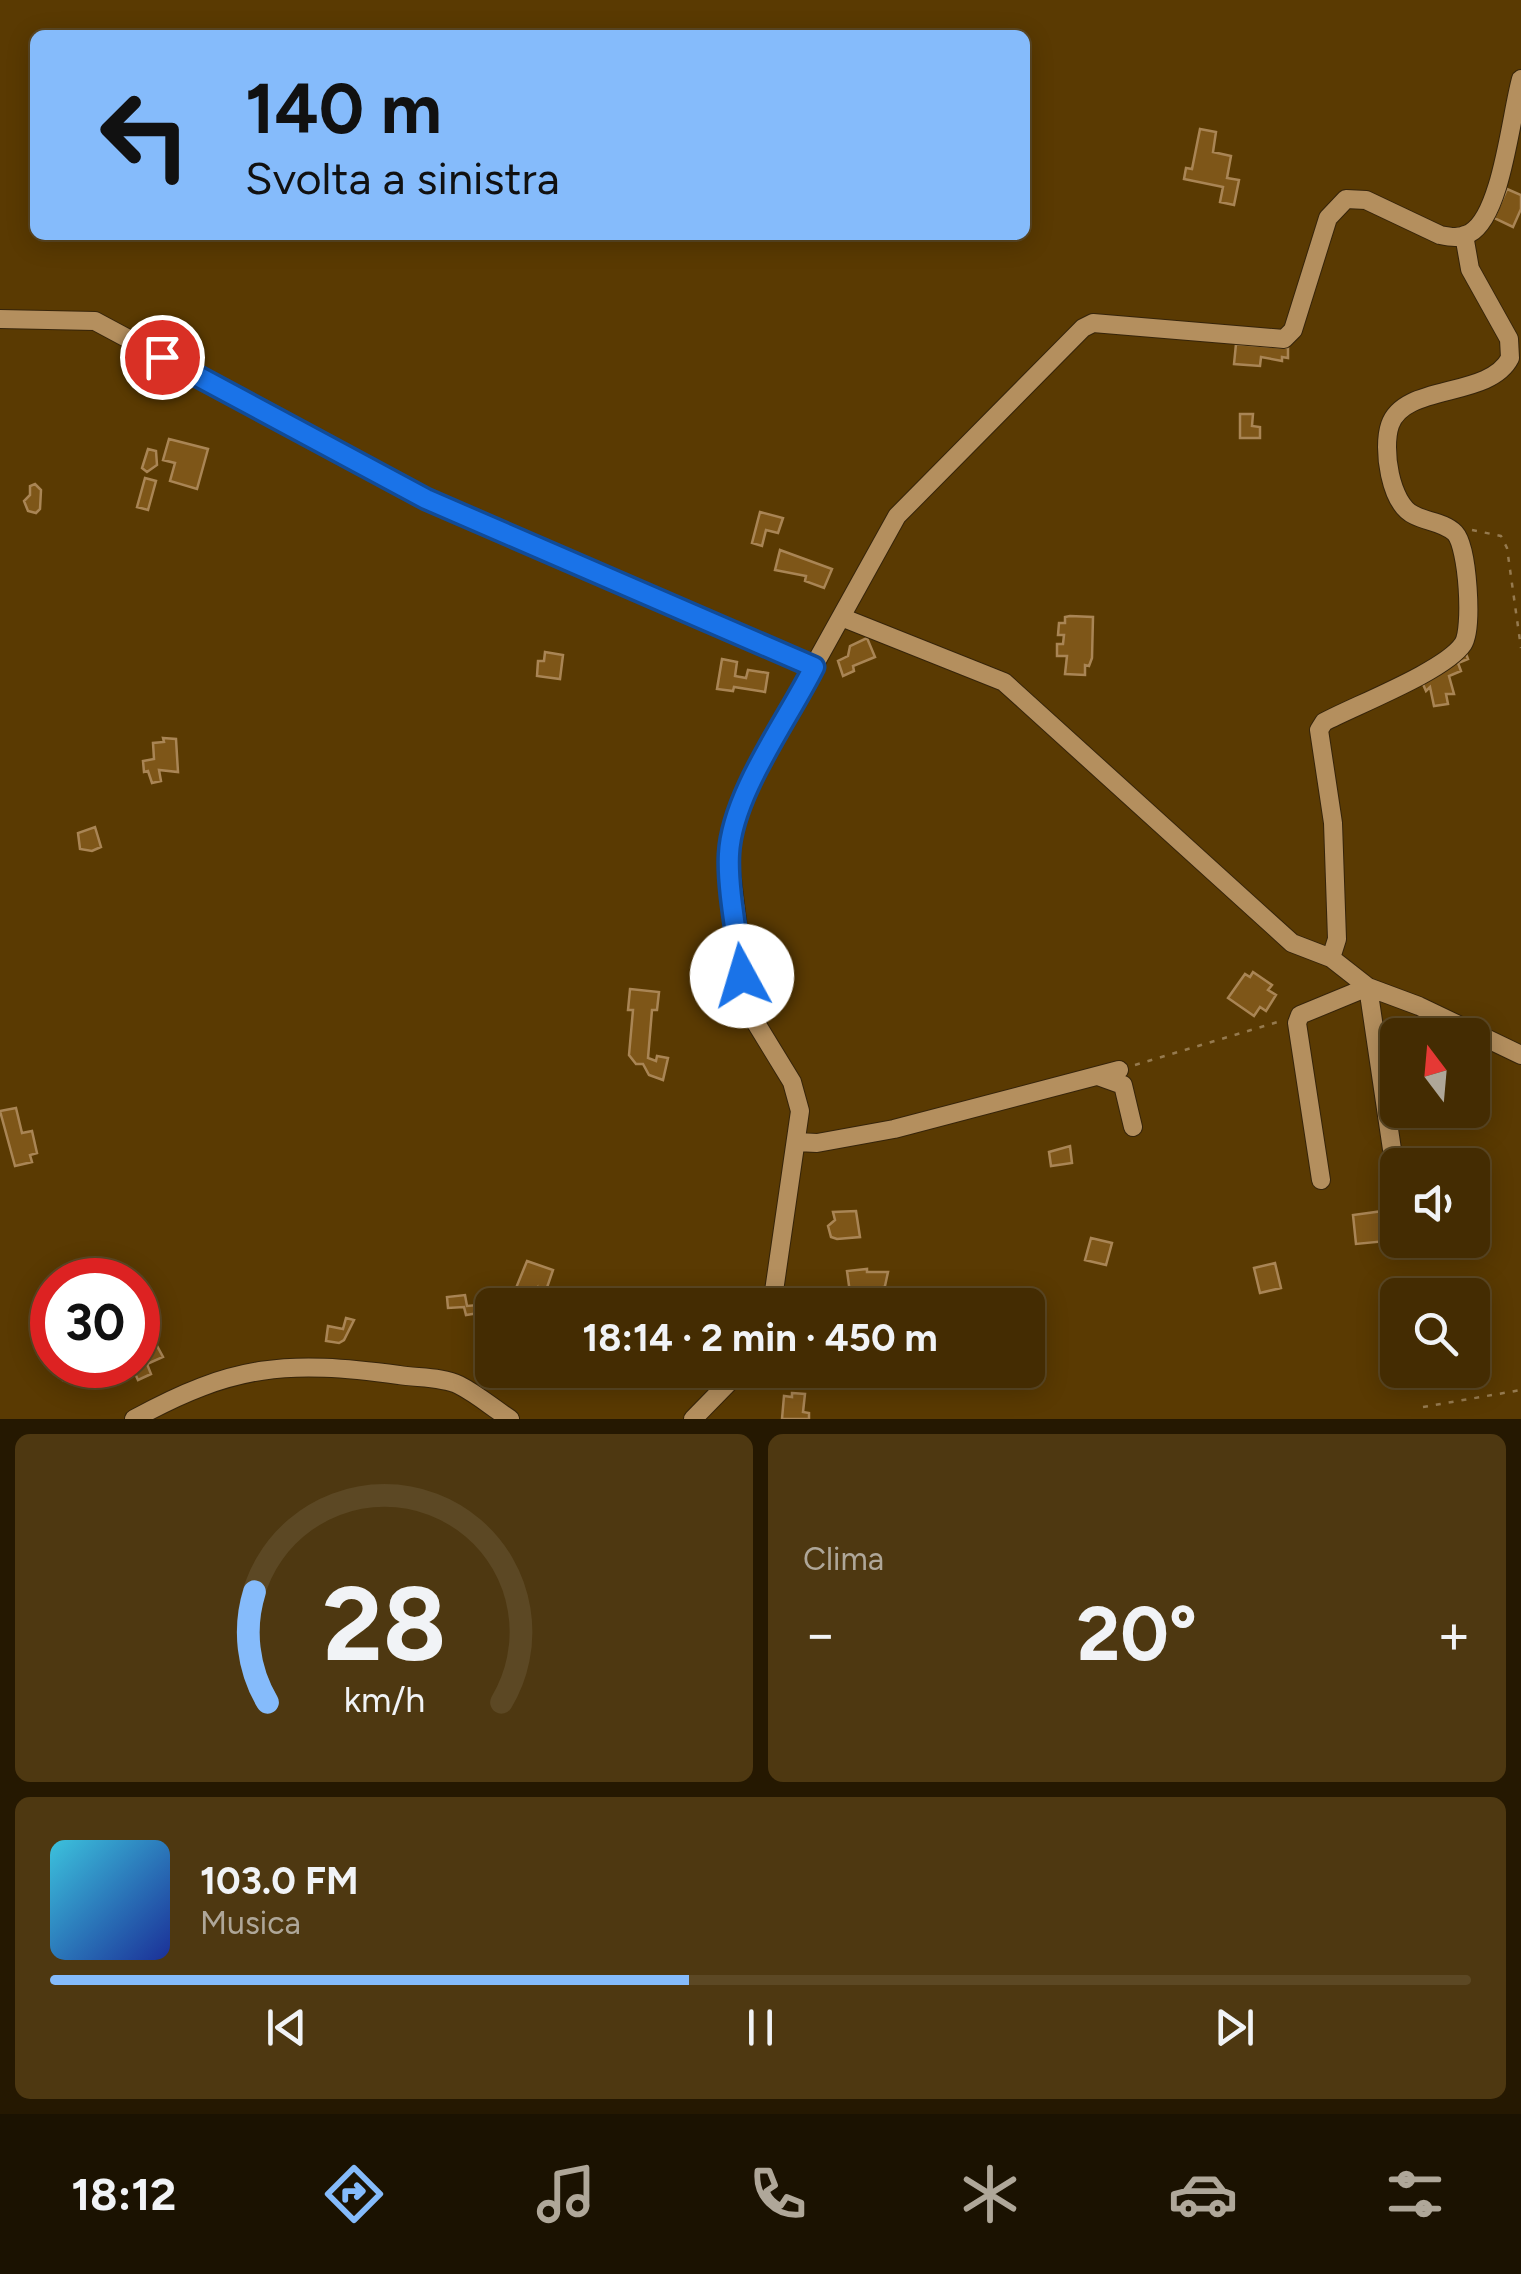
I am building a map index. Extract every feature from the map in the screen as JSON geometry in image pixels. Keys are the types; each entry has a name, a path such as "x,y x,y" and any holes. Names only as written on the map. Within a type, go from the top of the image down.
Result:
{"street":[{"path":"775,1288 800,1111 797,1094 748,1010 728,854 735,822 755,772 897,516 1083,328 1093,324 1284,339 1293,330 1328,218 1339,202 1366,200 1452,238 1480,225 1491,205 1521,79"},
{"path":"1331,958 1337,940 1333,823 1318,730 1324,722 1422,674 1464,644 1469,628 1461,542 1446,526 1412,514 1402,506 1394,494 1388,442 1394,416 1406,405 1496,375 1510,358 1509,338 1470,269 1464,235"},
{"path":"0,319 96,321 426,499 814,667"},
{"path":"841,616 1004,682 1292,943 1331,958 1368,988 1419,1006 1521,1055"},
{"path":"1321,1180 1297,1023 1300,1016 1368,988"},
{"path":"1368,988 1392,1148"},
{"path":"796,1142 816,1143 894,1129 1119,1070"},
{"path":"1098,1076 1122,1085 1132,1127"},
{"path":"134,1419 179,1394 230,1375 276,1366 353,1369 455,1383 510,1419"},
{"path":"692,1419 723,1388"}],"path":[{"path":"1446,526 1501,536 1508,548 1521,648"},
{"path":"1119,1070 1300,1016"},
{"path":"1423,1407 1521,1390"}],"building":[{"path":"1200,129 1216,132 1213,152 1231,156 1227,178 1239,180 1234,205 1220,202 1223,187 1184,179 1186,168 1192,169"},
{"path":"1507,189 1521,195 1521,209 1513,227 1494,218"},
{"path":"1236,344 1288,348 1288,358 1282,357 1282,361 1261,357 1260,366 1234,364"},
{"path":"1240,414 1253,414 1252,426 1260,427 1260,438 1240,438"},
{"path":"169,439 208,449 197,489 170,481 175,463 163,460"},
{"path":"148,449 156,451 157,465 147,472 142,468"},
{"path":"145,478 156,481 148,510 137,507"},
{"path":"35,484 41,490 40,509 36,513 28,511 24,501 30,495 30,486"},
{"path":"760,512 783,518 778,533 766,530 762,546 752,543"},
{"path":"780,550 832,569 824,588 805,581 806,576 775,570"},
{"path":"1065,617 1093,617 1092,658 1089,666 1085,665 1085,675 1065,674 1067,656 1057,656 1057,644 1063,644 1064,635 1058,635 1059,623 1065,623"},
{"path":"867,638 875,657 853,666 854,671 843,676 838,661 848,656 850,646"},
{"path":"1465,651 1468,659 1458,663 1461,671 1449,676 1454,694 1446,694 1448,704 1434,706 1430,687 1426,691 1422,682"},
{"path":"545,652 563,655 560,679 537,676 538,661 544,661"},
{"path":"722,659 737,662 735,676 746,678 748,670 768,673 765,692 734,687 733,691 717,689"},
{"path":"163,738 176,739 178,772 159,770 161,781 152,783 148,771 144,772 143,761 154,759 153,743 164,742"},
{"path":"95,827 101,847 92,851 80,849 78,833"},
{"path":"1253,972 1272,985 1268,990 1276,995 1266,1011 1260,1007 1254,1016 1228,998 1245,974 1250,977"},
{"path":"630,989 659,992 657,1010 652,1010 648,1058 668,1058 663,1080 649,1075 643,1064 636,1064 629,1055 633,1010 628,1010"},
{"path":"16,1108 22,1133 32,1131 37,1153 30,1155 32,1162 15,1166 0,1111"},
{"path":"1070,1146 1072,1163 1051,1166 1049,1152"},
{"path":"856,1211 860,1237 831,1237 828,1226 835,1220 833,1212"},
{"path":"1380,1211 1380,1242 1356,1244 1353,1215"},
{"path":"1091,1238 1112,1243 1106,1265 1085,1260"},
{"path":"527,1261 553,1270 547,1288 516,1288"},
{"path":"1275,1263 1281,1288 1260,1293 1254,1268"},
{"path":"847,1271 888,1272 881,1288 849,1288"},
{"path":"465,1295 467,1306 475,1305 475,1314 466,1315 464,1307 448,1308 447,1297"},
{"path":"346,1318 354,1320 344,1340 326,1341 328,1326 343,1329"},
{"path":"792,1393 805,1394 803,1412 809,1413 809,1419 782,1419 784,1396 792,1397"}],"route":[{"path":"162,357 426,499 814,667 755,772 735,822 728,854 742,976"}]}
